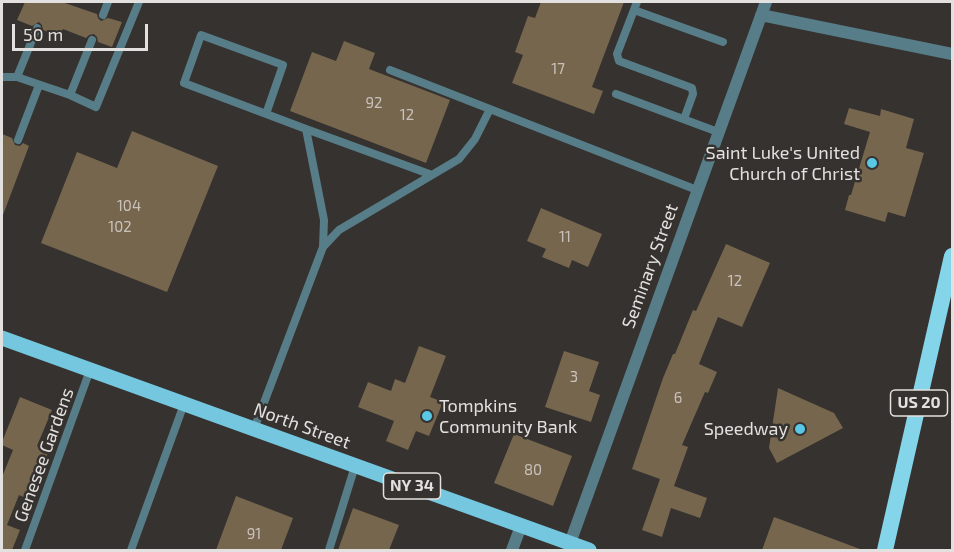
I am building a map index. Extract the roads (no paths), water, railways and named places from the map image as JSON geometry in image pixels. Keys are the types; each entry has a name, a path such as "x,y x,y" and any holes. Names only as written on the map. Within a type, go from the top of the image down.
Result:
{"highway":[{"name":"US 20","path":"885,550 952,256"}],"main road":[{"name":"North Street","path":"2,338 589,550"}],"street":[{"path":"762,6 952,54"},
{"name":"Seminary Street","path":"570,543 762,6"},
{"path":"512,550 521,526"}],"lane":[{"path":"103,15 108,2"},
{"path":"2,77 17,77 70,95 96,107 139,2"},
{"path":"684,119 693,94 692,88 619,61 617,54 635,6 723,42"},
{"path":"17,77 37,28"},
{"path":"266,114 283,64 201,35 184,83 266,114 306,129 432,174"},
{"path":"70,95 92,40"},
{"path":"390,70 697,190"},
{"path":"18,140 39,85"},
{"path":"616,94 718,132"},
{"path":"323,247 339,230 459,159 475,139 490,109"},
{"path":"254,429 323,247 324,220 306,129"},
{"name":"Genesee Gardens","path":"26,550 90,370"},
{"path":"131,550 184,404"},
{"path":"329,550 355,466"}],"place":[{"name":"Saint Luke's United Church of Christ","path":"872,163"},
{"name":"Tompkins Community Bank","path":"427,416"},
{"name":"Speedway","path":"800,429"}]}
